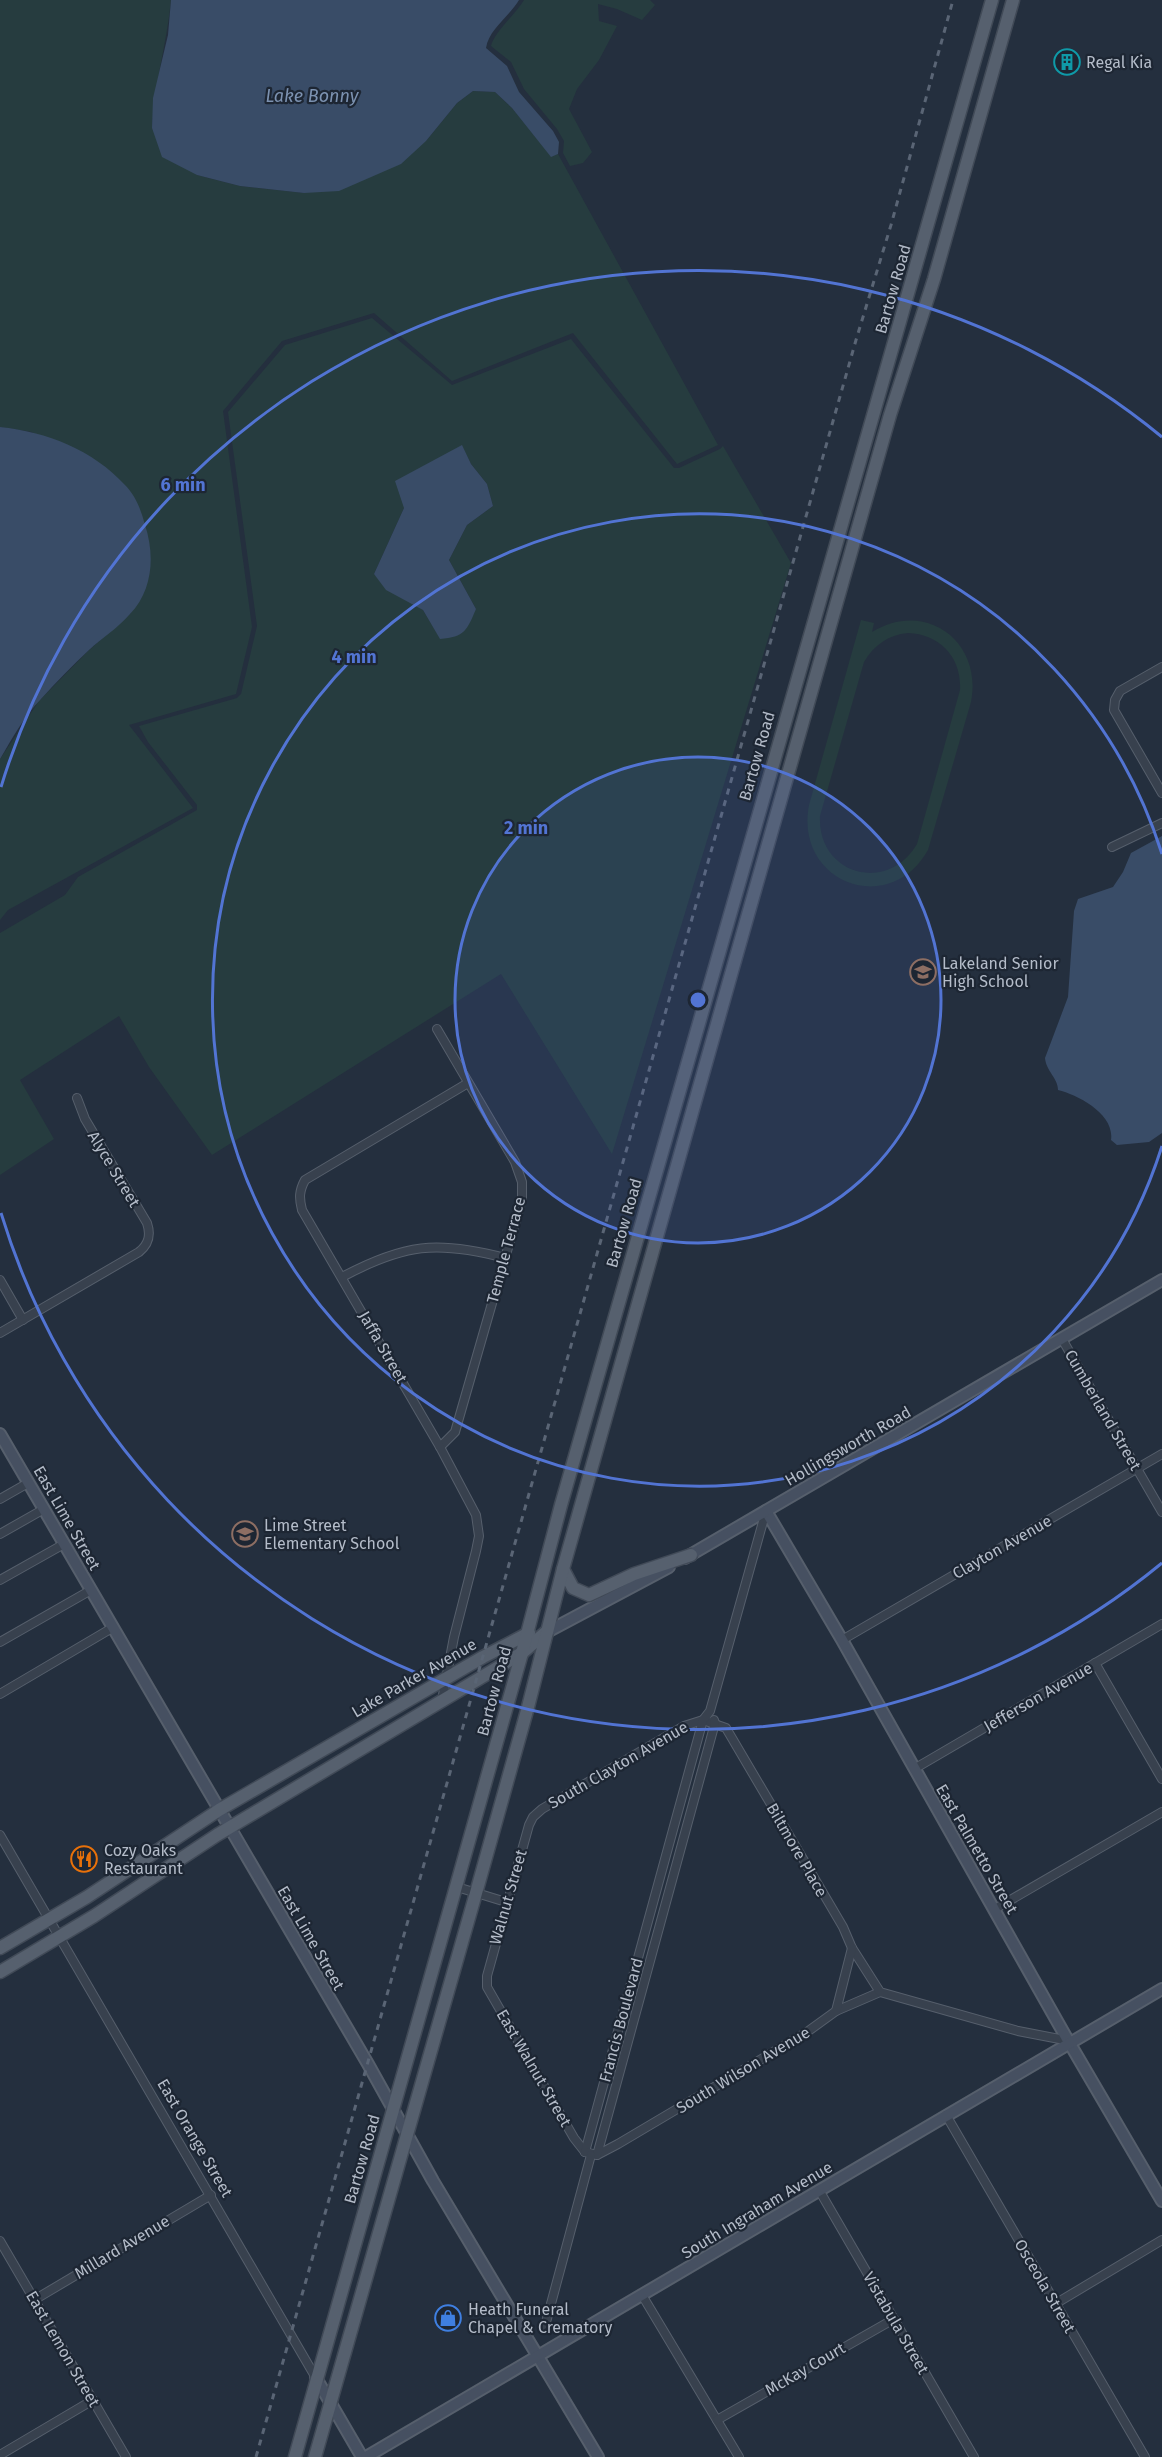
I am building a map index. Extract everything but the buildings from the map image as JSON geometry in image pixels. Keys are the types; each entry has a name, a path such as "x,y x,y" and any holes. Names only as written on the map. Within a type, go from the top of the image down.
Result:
{"main road":[{"name":"Bartow Road","path":"295,2457 714,967 992,0"},
{"path":"315,2457 528,1707 562,1569 890,415 947,232 1013,0"},
{"path":"562,1569 573,1588 589,1595 634,1574 691,1555"},
{"name":"Lake Parker Avenue","path":"0,1948 219,1810 447,1678 526,1633 545,1633"},
{"name":"Lake Parker Avenue","path":"0,1972 229,1828 522,1653 545,1633"}],"street":[{"path":"928,227 947,232"},
{"path":"1162,667 1120,691 1115,700 1114,710 1162,793"},
{"path":"1112,846 1162,823"},
{"path":"714,967 732,971"},
{"name":"Temple Terrace","path":"437,1029 515,1162 522,1182 522,1199 455,1432 440,1447"},
{"name":"Jaffa Street","path":"442,1700 454,1637 479,1536 476,1515 440,1447 302,1210 300,1189 305,1180 468,1083"},
{"name":"Alyce Street","path":"23,1320 139,1252 148,1240 150,1232 147,1223 85,1119 77,1098"},
{"path":"342,1277 383,1257 423,1247 470,1249 505,1258"},
{"path":"0,1280 23,1320 0,1333"},
{"name":"Hollingsworth Road","path":"545,1633 691,1555 1162,1280"},
{"name":"Cumberland Street","path":"1062,1339 1162,1512"},
{"name":"East Lime Street","path":"0,1435 598,2457"},
{"name":"Clayton Avenue","path":"842,1640 1162,1454"},
{"path":"0,1498 28,1483"},
{"path":"0,1534 44,1509"},
{"name":"East Palmetto Street","path":"766,1511 842,1640 1070,2042 1158,2186 1162,2201"},
{"name":"Francis Boulevard","path":"545,2326 591,2154 625,2006 703,1720 710,1711 766,1511"},
{"path":"0,1580 64,1544"},
{"path":"0,1642 91,1590"},
{"name":"Jefferson Avenue","path":"914,1769 1162,1624"},
{"path":"0,1694 112,1628"},
{"path":"1095,1663 1162,1779"},
{"path":"710,1711 715,1723"},
{"path":"703,1720 715,1723"},
{"name":"South Clayton Avenue","path":"535,1814 684,1726 703,1720"},
{"name":"Francis Boulevard","path":"591,2154 637,2009 715,1723"},
{"name":"Biltmore Place","path":"715,1723 726,1728 843,1927 852,1948 880,1992"},
{"path":"995,1909 1162,1812"},
{"name":"Walnut Street","path":"487,1981 506,1902 529,1825 535,1814"},
{"name":"East Orange Street","path":"0,1835 364,2457"},
{"path":"664,1863 676,1866"},
{"path":"457,1887 506,1902"},
{"path":"836,2011 852,1948"},
{"name":"East Walnut Street","path":"487,1981 487,1988 501,2012 591,2154"},
{"name":"South Ingraham Avenue","path":"364,2457 1162,1989"},
{"path":"836,2011 880,1992 1018,2031 1070,2042"},
{"path":"625,2006 637,2009"},
{"name":"South Wilson Avenue","path":"591,2154 807,2032 836,2011"},
{"name":"Osceola Street","path":"946,2115 1145,2457"},
{"name":"Vistabula Street","path":"819,2190 973,2457"},
{"name":"Millard Avenue","path":"34,2300 211,2195"},
{"path":"1055,2304 1162,2240"},
{"name":"East Lemon Street","path":"0,2241 126,2457"},
{"path":"642,2295 739,2457"},
{"name":"McKay Court","path":"717,2420 894,2319"},
{"path":"0,2455 93,2400"}],"green space":[{"path":"0,0 171,0 152,128 197,175 240,186 304,193 426,141 457,103 473,91 495,92 512,108 551,156 558,154 718,445 677,464 573,333 452,381 374,313 282,341 223,411 252,627 236,694 129,725 193,808 8,910 0,920 0,759 39,701 88,651 131,613 32,432 0,427"},
{"path":"524,0 650,0 655,5 642,20 598,4 599,21 617,26 599,60 577,89 569,109 592,152 583,163 570,166 563,153 564,141 557,129 524,89 511,62 491,46 496,35"},
{"path":"372,318 452,385 571,339 674,468 679,468 723,446 791,563 612,1154 501,974 212,1155 149,1067 119,1016 20,1080 54,1139 0,1175 0,933 65,895 78,877 197,810 197,805 148,742 139,726 237,698 241,694 257,626 228,412 285,345","holes":["462,446 471,464 487,484 493,506 467,525 449,560 476,609 440,638 423,610 374,574 404,508"]},
{"path":"861,620 874,623 872,632 892,623 912,620 930,624 946,632 959,644 968,661 972,680 971,702 928,850 911,871 891,883 869,886 848,882 830,871 816,854 808,832 809,805","holes":["901,634 920,634 939,643 953,658 960,678 960,690 917,844 904,860 889,869 872,873 856,871 841,864 830,852 822,836 820,816 864,662 877,646 888,639"]}],"water":[{"name":"Lake Bonny","path":"171,0 519,0 495,29 486,48 507,66 519,92 553,131 559,142 558,154 551,157 512,108 495,92 473,91 457,103 426,141 401,164 339,191 304,193 240,186 197,175 162,157 152,128 153,98 168,35"},
{"path":"0,427 52,438 84,453 112,473 129,489 138,503 148,536 151,560 147,583 138,605 70,668 35,706 0,759"},
{"path":"462,445 471,464 487,484 493,506 467,525 449,560 476,609 464,631 455,636 440,639 423,610 386,590 374,574 404,508 395,481"},
{"path":"1162,836 1162,1133 1149,1142 1117,1145 1111,1140 1111,1131 1101,1114 1085,1101 1058,1090 1045,1058 1068,997 1074,911 1078,899 1113,887 1123,872 1131,853"}],"railway":[{"path":"256,2457 953,0"}],"place":[{"name":"Regal Kia","path":"1067,62"},
{"name":"Lakeland Senior High School","path":"923,972"},
{"name":"Lime Street Elementary School","path":"245,1534"},
{"name":"Cozy Oaks Restaurant","path":"84,1859"},
{"name":"Heath Funeral Chapel & Crematory","path":"448,2318"}]}
